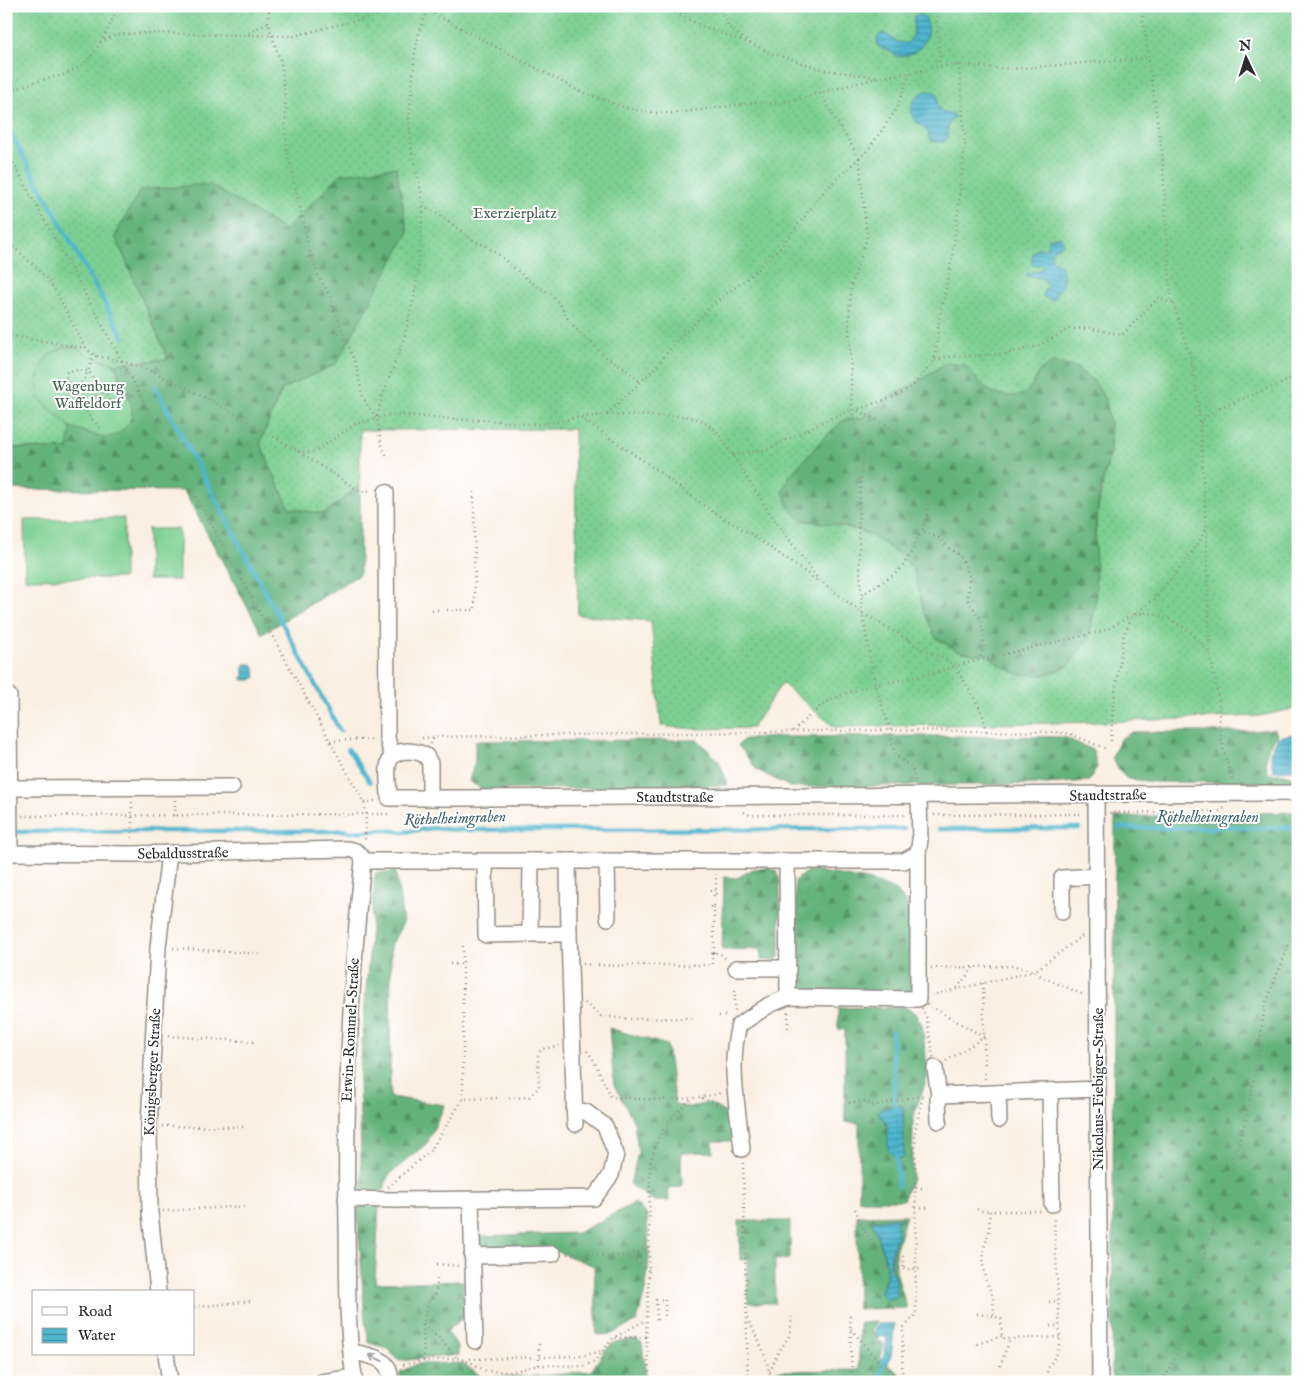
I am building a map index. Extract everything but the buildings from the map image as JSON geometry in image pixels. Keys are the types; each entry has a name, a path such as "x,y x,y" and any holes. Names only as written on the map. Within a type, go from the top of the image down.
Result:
{"street":[{"path":"386,492 387,738 392,756 400,752 415,751 426,756 430,763 430,798"},
{"path":"9,696 9,850"},
{"name":"Staudtstraße","path":"392,756 388,763 389,798 1096,796 1231,799 1298,793"},
{"path":"10,788 232,787"},
{"name":"Nikolaus-Fiebiger-Straße","path":"1096,796 1100,1382"},
{"path":"742,1149 735,1088 734,1041 739,1025 769,1005 788,997 918,999 919,797"},
{"name":"Sebaldusstraße","path":"9,850 169,852 347,849 362,852"},
{"name":"Königsberger Straße","path":"158,1290 150,1212 149,1126 158,947 169,852"},
{"path":"362,852 485,862 904,861 918,853"},
{"name":"Erwin-Rommel-Straße","path":"355,1380 348,1280 346,1199 348,1058 362,852"},
{"path":"530,934 531,861"},
{"path":"607,861 608,918"},
{"path":"787,861 788,997"},
{"path":"485,862 486,935 569,934"},
{"path":"346,1199 471,1200 594,1198 611,1175 616,1154 605,1126 586,1112 575,1117 568,862"},
{"path":"1062,912 1062,878 1097,876"},
{"path":"736,968 788,968"},
{"path":"936,1070 940,1095 938,1098 939,1121"},
{"path":"940,1095 1098,1089"},
{"path":"1050,1091 1053,1209"},
{"path":"992,1093 999,1120"},
{"path":"471,1200 475,1341"},
{"path":"473,1262 536,1262 553,1254"},
{"path":"352,1352 368,1354 382,1359 390,1375"},
{"path":"166,1356 170,1382"},
{"path":"322,1382 355,1380"}],"path":[{"path":"6,93 78,68 89,58 100,42 119,6"},
{"path":"269,6 268,22 281,63 286,108 285,125 288,155 310,252 319,278 331,297 333,309 349,344 367,405 377,418"},
{"path":"100,42 119,35 142,33 168,35 302,35 410,6"},
{"path":"386,455 381,443 377,418 382,397 403,342 414,297 423,213 421,190 412,152 409,122 415,52 420,29 430,6"},
{"path":"662,6 706,28 748,42 768,52 825,70 880,77"},
{"path":"718,6 729,27 748,42"},
{"path":"936,6 940,66"},
{"path":"740,810 750,815 1096,814 1220,811 1231,799 1232,776 1224,752 1219,726 1219,701 1210,656 1206,527 1200,423 1192,365 1173,303 1167,254 1162,153 1141,6"},
{"path":"404,8 427,10 580,91 630,109 653,113 676,113 760,102 779,104 880,77 940,66 959,65 1011,69 1147,58"},
{"path":"247,34 264,27 268,22"},
{"path":"733,455 768,448 831,418 891,398 912,388 935,360 939,320 953,254 965,145 959,65"},
{"path":"606,415 660,362 676,342 714,303 752,275 779,249 826,189 868,150 896,110 910,73"},
{"path":"820,93 859,158 867,237 851,286 849,320 852,412 863,452 858,521 862,613 876,685 890,730 895,755 910,765 914,772 919,797"},
{"path":"6,150 364,803 366,821 362,852"},
{"path":"423,205 474,241 486,246 499,255 532,283 548,292 560,304 569,321 583,336 604,356 628,370 640,382"},
{"path":"6,240 45,276 58,295 86,348 96,356 122,361 154,372 208,399 298,451 358,490 386,492"},
{"path":"935,360 947,357 1006,354 1041,345 1068,329 1089,328 1122,335 1158,298 1173,303"},
{"path":"6,335 86,348"},
{"path":"63,388 73,389 80,387 92,360 96,356"},
{"path":"68,389 67,372 75,370 88,372 92,376 98,391 94,405 88,410 87,414 102,430"},
{"path":"1200,423 1216,409 1285,382 1298,372"},
{"path":"98,391 107,394 110,402"},
{"path":"857,410 883,422 915,454 926,478 929,508 922,532 903,565 883,582 873,586 862,595"},
{"path":"298,451 310,453 318,450 355,424 388,415 447,420 488,420 526,424 545,424 580,417 606,415 692,417 710,424 717,430 774,520 809,569 827,587"},
{"path":"580,417 710,510 751,534 862,613 916,646 943,658 955,666 985,720 986,732"},
{"path":"432,610 476,610 474,492"},
{"path":"792,732 808,716 828,702 849,692 939,672 955,666 1111,628 1133,615 1155,598 1199,542 1206,527"},
{"path":"922,532 941,539 963,561 968,576 968,600 980,618 983,631 984,646 980,660"},
{"path":"1133,615 1150,614 1165,618 1187,630 1200,641 1210,656"},
{"path":"1110,741 1113,706 1124,634 1133,615"},
{"path":"426,756 434,737 890,730 1070,734 1107,749"},
{"path":"132,788 132,844"},
{"path":"10,818 396,814"},
{"path":"571,964 616,966 712,965 712,953 714,953 712,907 714,896 716,896 716,861"},
{"path":"710,891 716,891"},
{"path":"1163,1382 1177,1352 1203,1258 1248,1112 1264,1005 1298,922"},
{"path":"918,999 1034,971 1098,925"},
{"path":"383,1200 389,1184 431,1150 463,1099 463,944"},
{"path":"158,947 261,954"},
{"path":"714,953 719,953"},
{"path":"450,964 463,964"},
{"path":"956,989 975,966"},
{"path":"919,969 1015,966 1034,971 1042,977 1098,1000"},
{"path":"719,1016 734,1016 736,968"},
{"path":"983,983 984,1037 992,1093"},
{"path":"572,992 601,1016 627,1019 694,1018"},
{"path":"788,997 788,1033"},
{"path":"918,999 984,1037"},
{"path":"918,999 927,1019 936,1070"},
{"path":"154,1035 257,1042"},
{"path":"902,1381 903,1328 916,1315 915,1131 923,1095 936,1070 984,1037"},
{"path":"509,1098 529,1097 539,1087 538,1054 542,1049 573,1044 583,1047 588,1052 611,1097 646,1100 692,1098 719,1094 735,1088"},
{"path":"849,1103 864,1101 872,1106 923,1095"},
{"path":"701,1097 738,1115"},
{"path":"463,1099 499,1098"},
{"path":"650,1382 646,1320 649,1271 650,1163 659,1135 675,1114 692,1098"},
{"path":"149,1126 245,1127"},
{"path":"742,1149 748,1382"},
{"path":"916,1188 922,1188"},
{"path":"150,1212 247,1206"},
{"path":"981,1206 981,1212"},
{"path":"916,1208 931,1208"},
{"path":"977,1208 981,1212"},
{"path":"855,1209 861,1224 886,1269 905,1268"},
{"path":"981,1212 1053,1209 1056,1229 1058,1326 1060,1337 1058,1352 1048,1368 1045,1382"},
{"path":"990,1211 983,1268 993,1297 994,1316"},
{"path":"553,1254 629,1256 649,1246"},
{"path":"905,1268 904,1255 898,1256 898,1268 923,1269"},
{"path":"629,1256 649,1271"},
{"path":"437,1264 473,1262"},
{"path":"977,1267 983,1268"},
{"path":"424,1361 423,1325 427,1304 436,1293 437,1279"},
{"path":"656,1320 656,1300 665,1299 665,1320"},
{"path":"195,1307 253,1302"},
{"path":"1049,1302 1058,1302"},
{"path":"977,1314 994,1316 1002,1320 1002,1336"},
{"path":"770,1372 777,1354 790,1335 792,1316"},
{"path":"850,1316 852,1382"},
{"path":"746,1317 764,1351 770,1372 770,1382"},
{"path":"390,1375 424,1361 457,1358 470,1362 486,1371 510,1372 539,1365 584,1366 595,1360 613,1338 646,1320"},
{"path":"423,1325 442,1341 457,1358"},
{"path":"1050,1326 1058,1326"},
{"path":"851,1329 881,1364 902,1381"},
{"path":"1002,1336 1010,1340 1060,1337"},
{"path":"977,1344 1002,1336"},
{"path":"613,1338 646,1337"},
{"path":"1000,1366 1010,1340"},
{"path":"539,1344 539,1365"},
{"path":"470,1360 582,1356 603,1350"},
{"path":"793,1371 793,1382"}],"green space":[{"name":"Exerzierplatz","path":"6,6 1298,6 1298,708 1260,716 1103,722 834,727 782,683 752,728 694,729 661,726 651,621 578,615 574,429 360,430 360,485 324,514 289,508 260,443 282,389 336,364 115,236 168,359 114,364 92,357 74,347 64,347 47,357 39,398 71,427 69,449 6,448","holes":["862,418 1110,453 1099,505 1094,558 1000,665 987,654 972,654 920,589 914,571 901,555 880,540 862,531 836,525 789,476 825,437 844,420"]},
{"path":"396,167 408,233 336,364 282,389 260,443 289,508 324,514 360,485 360,574 262,634 184,491 6,489 6,448 68,449 71,427 104,438 120,430 128,424 132,411 128,394 114,364 168,359 115,236 140,190 209,184 285,230 341,174"},
{"name":"Wagenburg Waffeldorf","path":"64,347 74,347 92,357 114,364 131,404 132,415 129,423 118,434 104,438 71,427 39,398 37,379 47,357"},
{"path":"946,363 965,365 983,386 989,390 996,394 1013,396 1024,395 1034,383 1039,371 1053,363 1075,367 1094,381 1106,401 1110,426 1110,453 1100,491 1095,529 1096,602 1089,638 1068,666 1057,671 1044,675 1018,674 1000,665 987,654 972,654 958,651 936,638 924,612 914,571 901,555 862,531 801,520 790,509 783,491 789,476 825,437 844,420 862,418 895,393 913,385"},
{"path":"124,518 124,578 25,579 24,520"},
{"path":"148,529 179,529 179,580 148,580"},
{"path":"1275,729 1277,735 1267,753 1268,774 1285,774 1298,779 1298,783 1155,782 1127,779 1119,771 1112,757 1120,739 1132,732 1239,732"},
{"path":"780,737 1064,737 1093,750 1097,767 1089,781 1046,784 790,787 757,770 738,745 744,739"},
{"path":"698,740 719,761 728,785 483,790 469,781 475,761 475,741"},
{"path":"1298,812 1298,1382 1112,1382 1115,817"},
{"path":"769,868 776,871 780,880 780,956 775,961 761,960 761,949 722,950 724,877 737,878 753,869"},
{"path":"808,870 851,877 883,885 897,892 903,899 908,906 914,986 909,993 808,994 798,986 795,881"},
{"path":"396,872 403,923 391,946 390,1097 445,1105 427,1143 388,1176 384,1190 362,1193 359,1083 375,873"},
{"path":"905,1007 915,1013 922,1025 928,1075 913,1118 912,1179 903,1200 859,1200 859,1123 845,1122 845,1030 838,1029 838,1008","holes":["903,1106 903,1129 888,1131 887,1124 878,1111"]},
{"path":"609,1028 667,1045 675,1105 690,1107 709,1103 731,1116 731,1141 713,1141 713,1152 681,1153 682,1187 668,1188 669,1201 654,1201 630,1185 638,1152 634,1122 614,1085"},
{"path":"635,1203 647,1215 649,1258 646,1287 637,1321 612,1334 597,1335 594,1266 553,1250 484,1252 478,1248 478,1236 577,1233"},
{"path":"362,1206 379,1207 375,1283 463,1281 464,1317 447,1331 458,1347 458,1355 399,1361 386,1348 369,1343 365,1320 357,1209"},
{"path":"906,1215 895,1252 896,1271 907,1308 858,1309 857,1216","holes":["896,1218 892,1257 893,1272 896,1280 881,1293 887,1274 885,1257 872,1221"]},
{"path":"739,1221 790,1221 790,1259 775,1260 775,1303 748,1303 747,1260 740,1260"},
{"path":"876,1322 871,1331 884,1344 880,1359 899,1373 900,1382 779,1382 774,1371 859,1370 859,1323"},
{"path":"637,1339 642,1343 647,1382 400,1382 400,1372 417,1364 462,1363 482,1377 542,1376 591,1371 608,1347 619,1341"}],"water":[{"path":"918,14 925,17 927,32 926,39 917,50 911,54 895,56 892,52 878,46 877,40 879,35 884,33 898,42 907,43 913,34 914,16"},
{"path":"927,91 936,93 938,98 937,104 941,112 952,114 954,117 949,124 945,142 930,140 925,128 915,121 912,114 913,102 919,95"},
{"path":"1060,236 1064,243 1052,250 1051,255 1054,261 1061,267 1063,279 1061,289 1057,291 1054,299 1050,300 1043,296 1047,286 1044,279 1026,275 1043,267 1040,264 1034,266 1031,262 1035,251 1039,248 1045,250 1049,239"},
{"path":"245,664 252,664 255,670 256,677 251,680 242,680"},
{"path":"1298,733 1298,770 1273,771 1270,752 1278,737"},
{"path":"895,1105 903,1106 904,1157 897,1159 888,1150 887,1124 877,1111"},
{"path":"897,1218 897,1236 891,1253 891,1271 896,1280 896,1297 886,1300 881,1293 887,1274 885,1257 872,1221"},
{"path":"877,1324 895,1324 888,1364 883,1361 887,1338 880,1336 879,1339 873,1332"}],"waterway":[{"path":"10,132 124,338"},
{"path":"155,386 340,731"},
{"path":"348,749 370,782"},
{"name":"Röthelheimgraben","path":"1118,828 1211,828 1224,826 1240,828 1298,828"},
{"name":"Röthelheimgraben","path":"11,832 343,830 352,832 386,830 404,832 433,828 458,830 904,829"},
{"name":"Röthelheimgraben","path":"939,829 1079,828"},
{"path":"892,1031 895,1110"},
{"path":"896,1155 898,1186"},
{"path":"879,1382 885,1356"}]}
